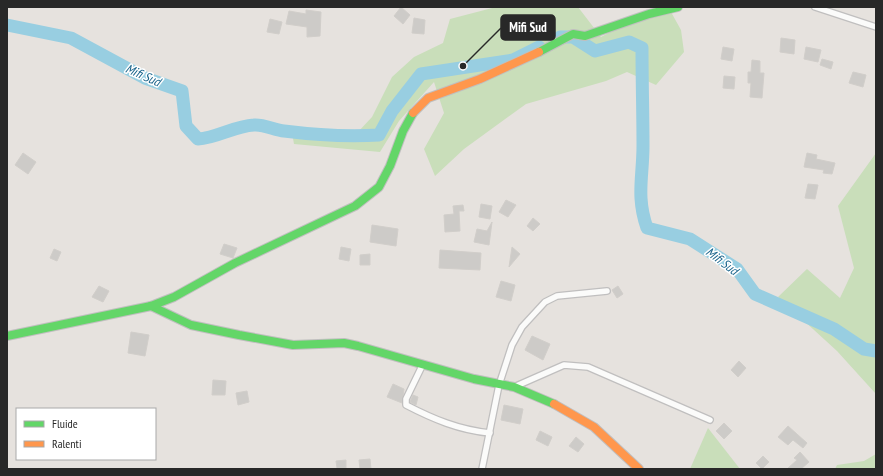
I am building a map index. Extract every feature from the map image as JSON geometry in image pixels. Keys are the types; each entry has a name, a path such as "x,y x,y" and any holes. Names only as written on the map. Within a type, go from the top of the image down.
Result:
{"street":[{"path":"7,336 151,306 174,297 235,263 355,206 371,195 385,176 398,142 414,110 424,100 434,94 480,79 535,54 573,34 585,36 643,16 678,7"},
{"path":"815,7 876,27"},
{"path":"482,469 499,385 512,345 522,327 545,302 557,296 607,290"},
{"path":"151,306 191,325 293,345 351,345 499,385 514,387 558,406 594,428 639,469"},
{"path":"423,364 406,399 406,405 445,423 466,430 490,433"},
{"path":"514,387 564,366 588,367 710,420"}],"green space":[{"path":"496,7 578,7 601,37 633,20 671,12 681,30 684,52 656,85 627,72 606,81 526,104 464,149 435,176 424,149 444,113 434,82 399,121 380,152 294,144 291,127 357,133 372,117 392,77 414,57 443,43 450,19"},
{"path":"876,153 876,394 837,351 778,297 807,269 840,298 854,268 838,206"},
{"path":"708,428 740,469 690,469"},
{"path":"876,454 876,469 835,469 837,465 864,461"}],"building":[{"path":"401,7 410,15 403,24 394,16"},
{"path":"306,10 321,12 320,36 307,37 307,27 286,24 289,11 306,14"},
{"path":"414,18 425,20 424,34 412,33"},
{"path":"270,19 282,22 279,34 267,32"},
{"path":"781,38 795,40 794,54 780,52"},
{"path":"723,47 734,49 732,61 721,59"},
{"path":"806,47 821,50 818,62 804,59"},
{"path":"822,59 833,62 831,69 820,65"},
{"path":"752,60 760,61 760,73 764,73 762,98 750,97 751,83 748,83 748,72 751,72"},
{"path":"853,72 866,75 863,87 849,83"},
{"path":"724,76 735,77 734,89 723,88"},
{"path":"23,153 36,162 28,174 15,165"},
{"path":"807,153 817,155 816,159 835,163 832,174 823,173 824,170 804,167"},
{"path":"808,184 818,185 815,199 805,198"},
{"path":"506,200 516,205 508,217 499,212"},
{"path":"481,204 492,206 490,219 479,217"},
{"path":"463,205 464,211 459,211 460,231 445,232 444,215 454,214 453,206"},
{"path":"533,218 540,224 533,231 527,226"},
{"path":"492,222 489,245 474,242 477,229 487,231"},
{"path":"372,225 398,229 396,246 370,242"},
{"path":"224,244 237,248 233,258 220,254"},
{"path":"341,247 351,249 349,261 339,259"},
{"path":"512,247 520,254 509,267"},
{"path":"54,249 61,252 57,261 50,258"},
{"path":"440,250 481,253 480,270 439,268"},
{"path":"370,254 370,265 360,265 360,255"},
{"path":"501,281 515,285 511,301 496,297"},
{"path":"99,286 109,291 103,302 92,297"},
{"path":"618,286 623,294 617,298 612,290"},
{"path":"131,332 149,335 145,356 128,353"},
{"path":"532,336 550,344 543,360 525,350"},
{"path":"739,361 746,368 738,377 731,370"},
{"path":"213,380 226,381 225,395 212,395"},
{"path":"393,384 404,389 402,403 387,397"},
{"path":"247,391 249,402 238,405 236,393"},
{"path":"413,395 418,397 416,405 410,402"},
{"path":"504,405 523,409 520,424 501,420"},
{"path":"724,423 732,431 724,439 716,431"},
{"path":"788,426 807,443 803,448 793,440 788,445 778,437"},
{"path":"540,431 552,437 548,446 536,440"},
{"path":"576,437 584,444 578,452 569,446"},
{"path":"800,452 809,462 801,469 787,469 797,460 794,458"},
{"path":"763,456 769,462 762,469 756,463"},
{"path":"370,459 371,469 360,469 359,460"},
{"path":"346,460 346,468 337,468 336,461"}],"waterway":[{"name":"Mifi Sud","path":"7,25 71,38 145,78 182,91 186,126 198,139 212,137 239,127 254,125 261,125 284,131 320,135 379,135 392,111 421,74 513,60 539,47"},
{"name":"Mifi Sud","path":"560,37 573,37 595,51 629,42 642,48 643,157 641,196 647,228 690,239 737,269 755,294 834,329 864,349 876,351"}],"traffic: fast":[{"path":"539,52 573,34 585,36 649,14 678,7"},
{"path":"7,336 151,306 174,297 235,263 355,206 379,187 390,166 403,131 413,113"},
{"path":"151,306 191,325 239,335 293,345 344,343 358,346 474,379 514,387 554,404"}],"traffic: slow":[{"path":"413,113 428,98 480,79 539,52"},
{"path":"554,404 594,427 639,469"}],"place":[{"name":"Mifi Sud","path":"463,66"}]}
